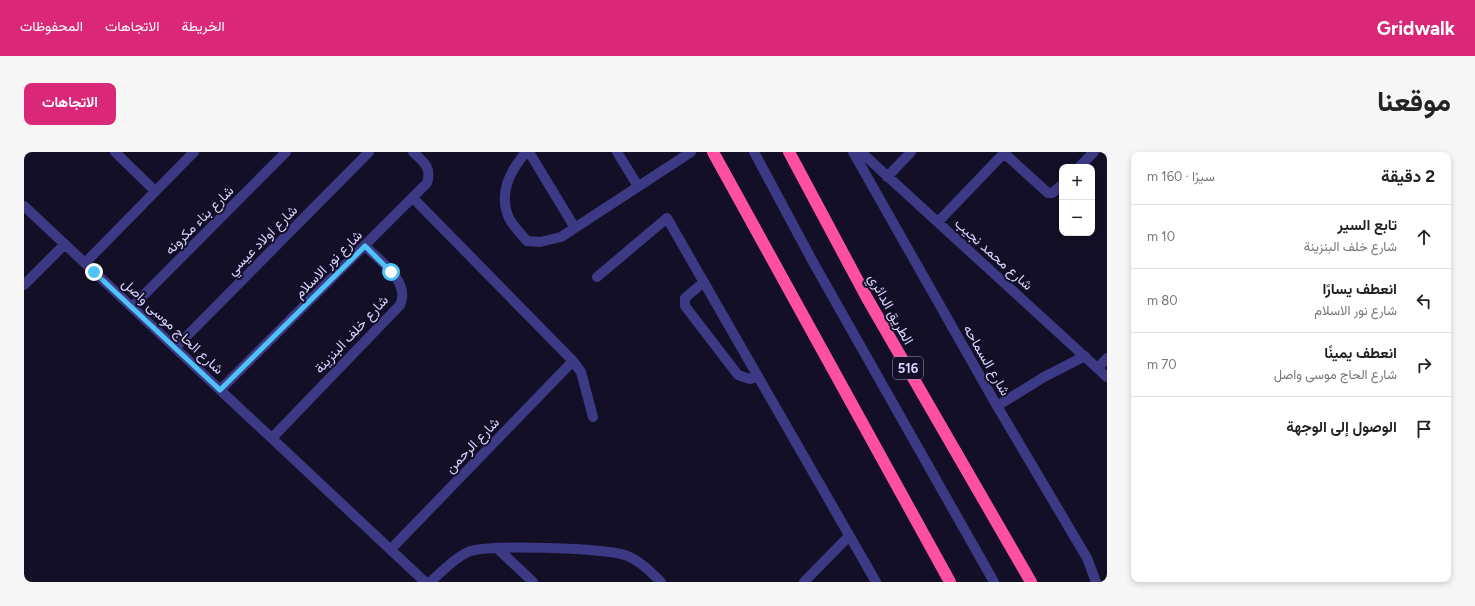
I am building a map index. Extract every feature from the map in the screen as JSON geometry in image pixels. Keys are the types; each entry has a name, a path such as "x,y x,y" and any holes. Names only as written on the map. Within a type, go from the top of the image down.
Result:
{"highway":[{"path":"712,152 950,582"},
{"name":"الطريق الدائري","path":"788,152 867,298 1031,582"}],"street":[{"path":"115,152 155,191"},
{"path":"85,263 194,152"},
{"name":"شارع بناء مكرونه","path":"132,307 286,152"},
{"name":"شارع اولاد عيسي","path":"175,348 369,152"},
{"name":"شارع نور الاسلام","path":"220,390 427,184 429,172 422,160 413,152"},
{"path":"526,152 513,167 506,186 505,204 510,220 527,241 533,242 551,241 561,237 691,152"},
{"path":"529,152 575,228"},
{"path":"617,152 638,186"},
{"path":"754,152 813,262 994,582"},
{"name":"شارع السماحه","path":"853,152 997,406 1087,558 1096,582"},
{"path":"887,177 911,152"},
{"path":"1082,164 1094,152"},
{"name":"شارع محمد نجيب","path":"863,153 887,177 1107,377"},
{"path":"938,222 1005,153 1048,193 1052,193 1059,187"},
{"path":"413,198 572,361 581,372 593,417"},
{"name":"شارع الحاج موسى واصل","path":"24,206 425,582"},
{"path":"597,277 667,218 876,582"},
{"path":"24,285 64,244"},
{"name":"شارع خلف البنزينة","path":"272,437 400,305 403,299 403,293 399,281 365,246"},
{"path":"704,282 684,298 685,306 738,375 750,379 758,376"},
{"path":"997,406 1044,377 1085,356"},
{"path":"1098,368 1107,358"},
{"name":"شارع الرحمن","path":"391,550 572,361"},
{"path":"804,582 849,536"},
{"path":"498,548 533,582"},
{"path":"430,582 452,563 470,551 498,548 608,551 626,555 636,561 661,582"}],"route":[{"path":"94,272 220,390 365,246 391,272"}]}
